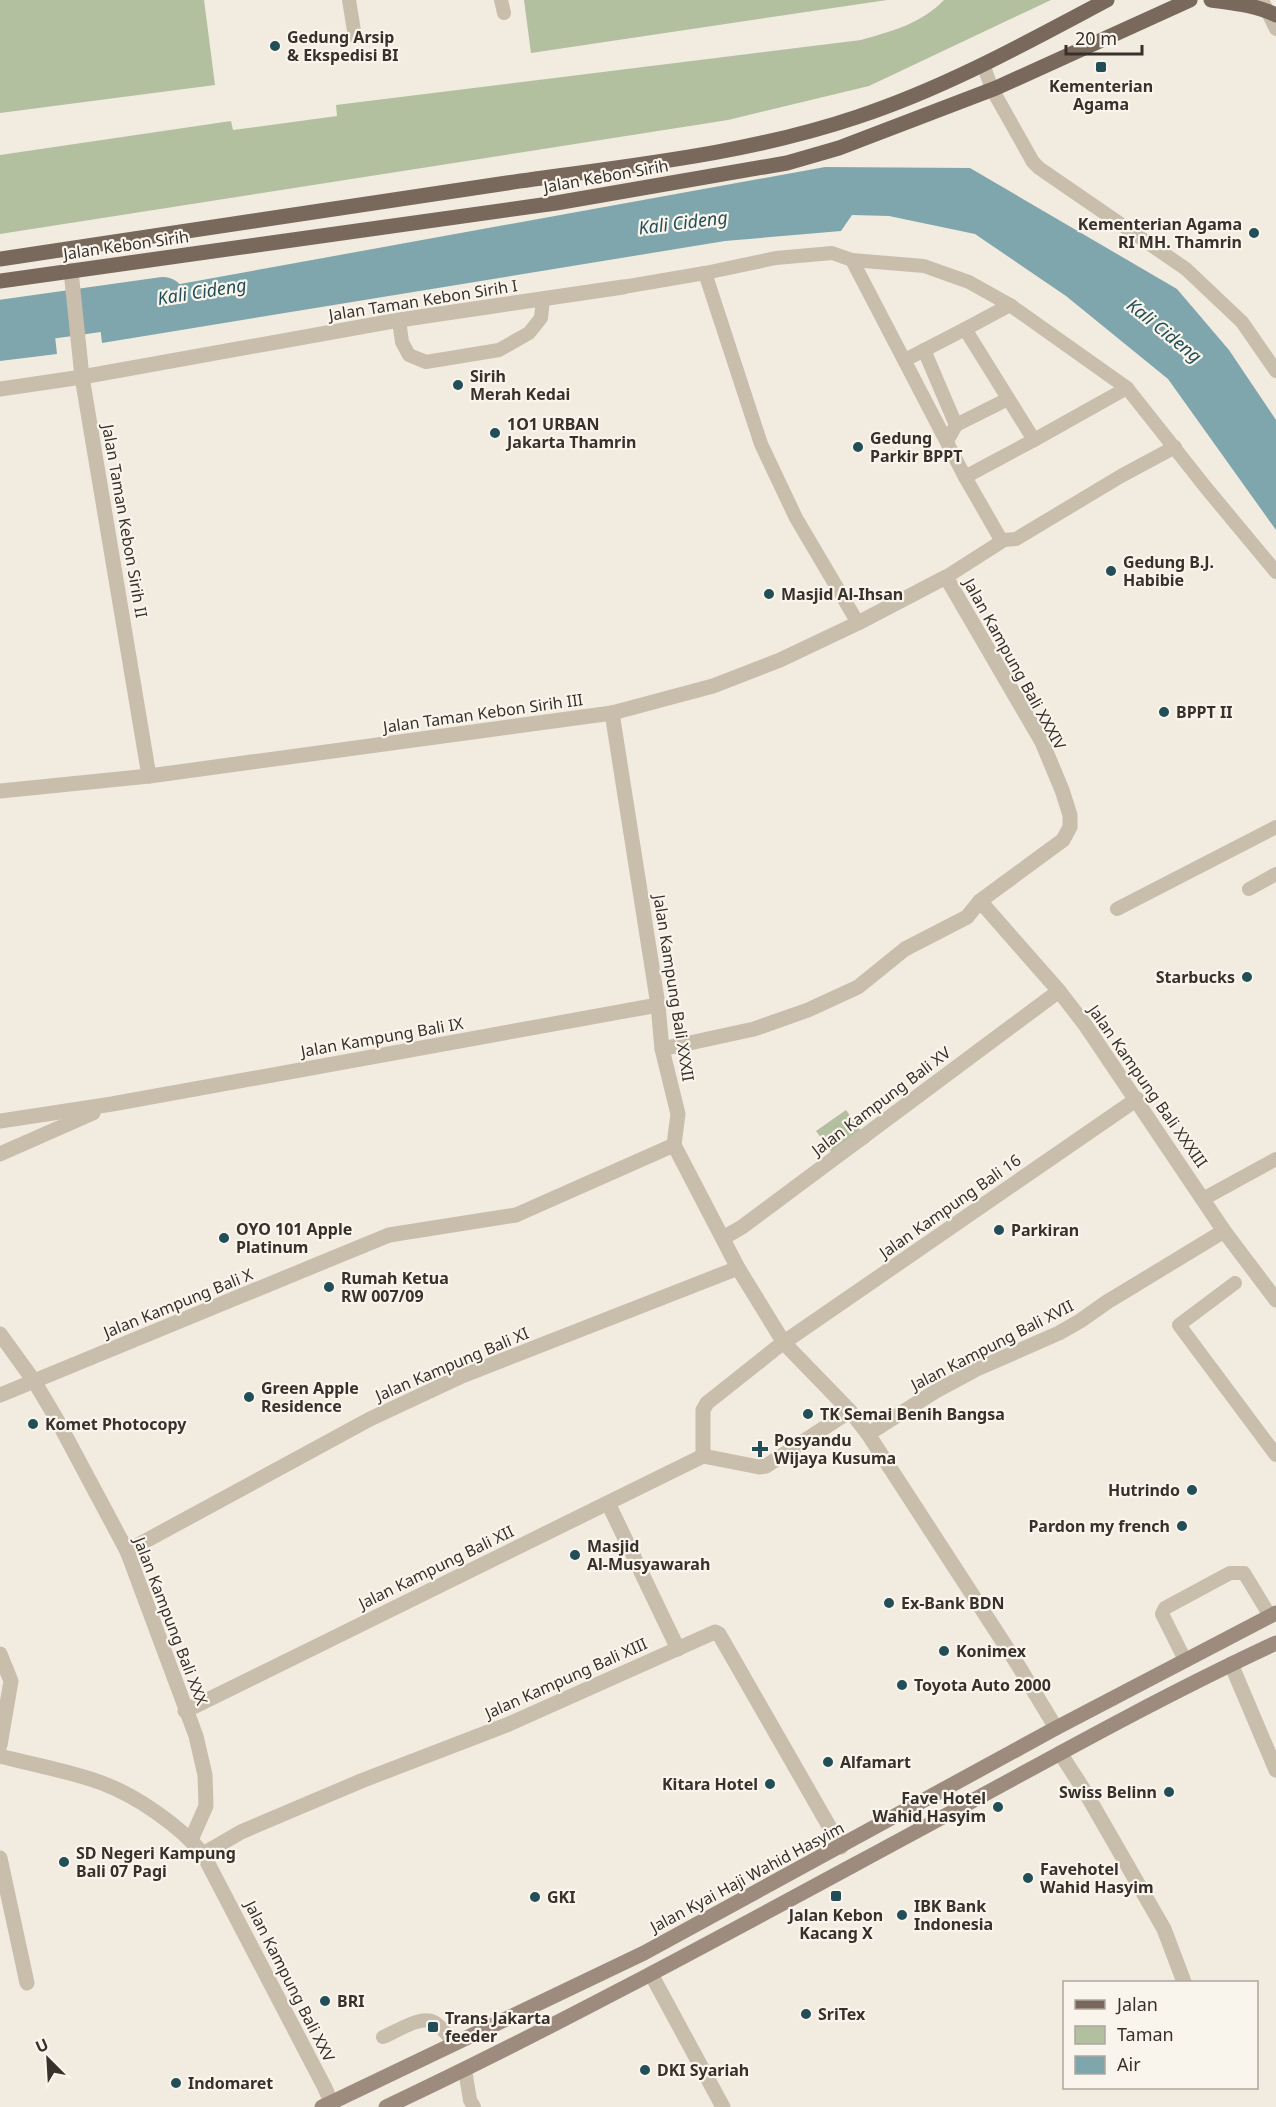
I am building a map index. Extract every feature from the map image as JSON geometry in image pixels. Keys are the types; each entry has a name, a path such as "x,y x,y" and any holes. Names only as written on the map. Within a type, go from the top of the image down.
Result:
{"main road":[{"name":"Jalan Kebon Sirih","path":"0,259 694,157 780,140 857,117 929,90 1107,0"},
{"name":"Jalan Kebon Sirih","path":"0,281 545,205 787,163 839,148 992,89 1190,0"},
{"path":"1211,0 1268,9"},
{"name":"Jalan Kyai Haji Wahid Hasyim","path":"329,2106 644,1953 1056,1728 1273,1614"},
{"path":"386,2107 465,2070 651,1974 1162,1698 1276,1643"},
{"path":"455,2044 465,2070"}],"street":[{"name":"Jalan Taman Kebon Sirih II","path":"71,271 82,376 149,776"},
{"name":"Jalan Taman Kebon Sirih I","path":"0,388 82,376 399,320 623,287"},
{"name":"Jalan Taman Kebon Sirih III","path":"0,791 149,776 612,713 713,686 780,660 946,578"},
{"name":"Jalan Kampung Bali XXXIV","path":"662,1050 754,1029 808,1010 858,987 905,949 967,917 980,901 1063,840 1071,827 1070,815 1062,790 1042,742 946,578"},
{"name":"Jalan Kampung Bali XXXII","path":"612,713 658,1005 662,1050 678,1114 674,1145"},
{"name":"Jalan Kampung Bali XXXIII","path":"980,901 1059,991 1137,1099 1224,1230 1276,1299"},
{"name":"Jalan Kampung Bali XV","path":"723,1238 742,1227 1059,991"},
{"name":"Jalan Kampung Bali IX","path":"0,1121 112,1104 658,1005"},
{"name":"Jalan Kampung Bali 16","path":"784,1342 1137,1099"},
{"name":"Jalan Kampung Bali IX","path":"0,1154 112,1104"},
{"path":"674,1145 738,1268 784,1342 850,1411 868,1434 1018,1665 1056,1728"},
{"name":"Jalan Kampung Bali X","path":"0,1395 389,1234 516,1215 674,1145"},
{"name":"Jalan Kampung Bali XVII","path":"868,1434 936,1391 1080,1321 1224,1230"},
{"name":"Jalan Kampung Bali XI","path":"127,1551 390,1410 462,1376 738,1268"},
{"name":"Jalan Kampung Bali XXX","path":"0,1334 34,1382 91,1480 127,1551 196,1736 205,1775 206,1806 191,1840"},
{"path":"784,1342 704,1406 703,1456 759,1467 766,1466 850,1411"},
{"name":"Jalan Kampung Bali XII","path":"185,1711 703,1456"},
{"path":"608,1503 678,1649"},
{"name":"Jalan Kampung Bali XIII","path":"203,1854 242,1832 361,1781 509,1724 710,1633 719,1634 841,1847"},
{"path":"0,1654 10,1681 0,1745"},
{"path":"1231,1664 1276,1770"},
{"path":"1060,1753 1084,1790 1164,1929 1183,1981"},
{"name":"Jalan Kampung Bali XXV","path":"0,1756 104,1784 166,1819 191,1840 203,1854 329,2106"},
{"path":"0,1858 27,1983"},
{"path":"651,1974 723,2107"}],"lane":[{"path":"349,0 355,38"},
{"path":"1268,9 1276,29"},
{"path":"983,64 992,89 1033,162 1186,269 1242,322 1276,370"},
{"name":"Jalan Taman Kebon Sirih I","path":"623,287 776,258 832,254 852,260 924,266 969,282 1010,305 1127,387 1207,489 1276,570"},
{"path":"852,260 965,477 1000,538 1004,540"},
{"path":"705,273 762,444 796,518 858,623"},
{"path":"399,320 402,342 409,355 426,362 499,350 529,333 541,318 543,299"},
{"path":"905,360 1010,305"},
{"path":"965,329 1034,440"},
{"path":"924,350 956,425"},
{"path":"965,477 1127,387"},
{"path":"947,441 956,425 1008,399"},
{"path":"946,578 1004,540 1016,539 1174,447"},
{"path":"1118,909 1276,827"},
{"path":"1249,889 1276,874"},
{"path":"1203,1198 1276,1159"},
{"path":"1234,1283 1179,1325 1276,1455"},
{"path":"1185,1660 1162,1614 1165,1608 1230,1573 1244,1573 1273,1614"},
{"path":"383,2037 418,2022 431,2020 438,2024 455,2044"},
{"path":"465,2070 470,2100 474,2107"}],"green space":[{"path":"0,0 204,0 215,85 0,113"},
{"path":"524,0 887,0 531,53"},
{"path":"944,0 1051,0 869,86 728,120 0,234 0,155 231,121 233,130 337,116 336,105 861,40 916,21"},
{"path":"846,1110 869,1142 839,1163 816,1131"}],"water":[{"path":"825,167 970,168 1177,289 1229,350 1276,420 1276,530 1168,379 1066,296 975,234 889,216 852,215 841,231 725,241 102,343 97,299"},
{"path":"52,309 57,354 0,361 0,315"}],"waterway":[{"name":"Kali Cideng","path":"0,323 163,300"}],"place":[{"name":"Gedung Arsip & Ekspedisi BI","path":"275,46"},
{"name":"Kementerian Agama","path":"1101,67"},
{"name":"Kementerian Agama RI MH. Thamrin","path":"1254,233"},
{"name":"Sirih Merah Kedai","path":"458,385"},
{"name":"1O1 URBAN Jakarta Thamrin","path":"495,433"},
{"name":"Gedung Parkir BPPT","path":"858,447"},
{"name":"Gedung B.J. Habibie","path":"1111,571"},
{"name":"Masjid Al-Ihsan","path":"769,594"},
{"name":"BPPT II","path":"1164,712"},
{"name":"Starbucks","path":"1247,977"},
{"name":"Parkiran","path":"999,1230"},
{"name":"OYO 101 Apple Platinum","path":"224,1238"},
{"name":"Rumah Ketua RW 007/09","path":"329,1287"},
{"name":"Green Apple Residence","path":"249,1397"},
{"name":"TK Semai Benih Bangsa","path":"808,1414"},
{"name":"Komet Photocopy","path":"33,1424"},
{"name":"Posyandu Wijaya Kusuma","path":"760,1449"},
{"name":"Hutrindo","path":"1192,1490"},
{"name":"Pardon my french","path":"1182,1526"},
{"name":"Masjid Al-Musyawarah","path":"575,1555"},
{"name":"Ex-Bank BDN","path":"889,1603"},
{"name":"Konimex","path":"944,1651"},
{"name":"Toyota Auto 2000","path":"902,1685"},
{"name":"Alfamart","path":"828,1762"},
{"name":"Kitara Hotel","path":"770,1784"},
{"name":"Swiss Belinn","path":"1169,1792"},
{"name":"Fave Hotel Wahid Hasyim","path":"998,1807"},
{"name":"SD Negeri Kampung Bali 07 Pagi","path":"64,1862"},
{"name":"Favehotel Wahid Hasyim","path":"1028,1878"},
{"name":"Jalan Kebon Kacang X","path":"836,1896"},
{"name":"GKI","path":"535,1897"},
{"name":"IBK Bank Indonesia","path":"902,1915"},
{"name":"BRI","path":"325,2001"},
{"name":"SriTex","path":"806,2014"},
{"name":"Trans Jakarta feeder","path":"433,2027"},
{"name":"DKI Syariah","path":"645,2070"},
{"name":"Indomaret","path":"176,2083"}]}
